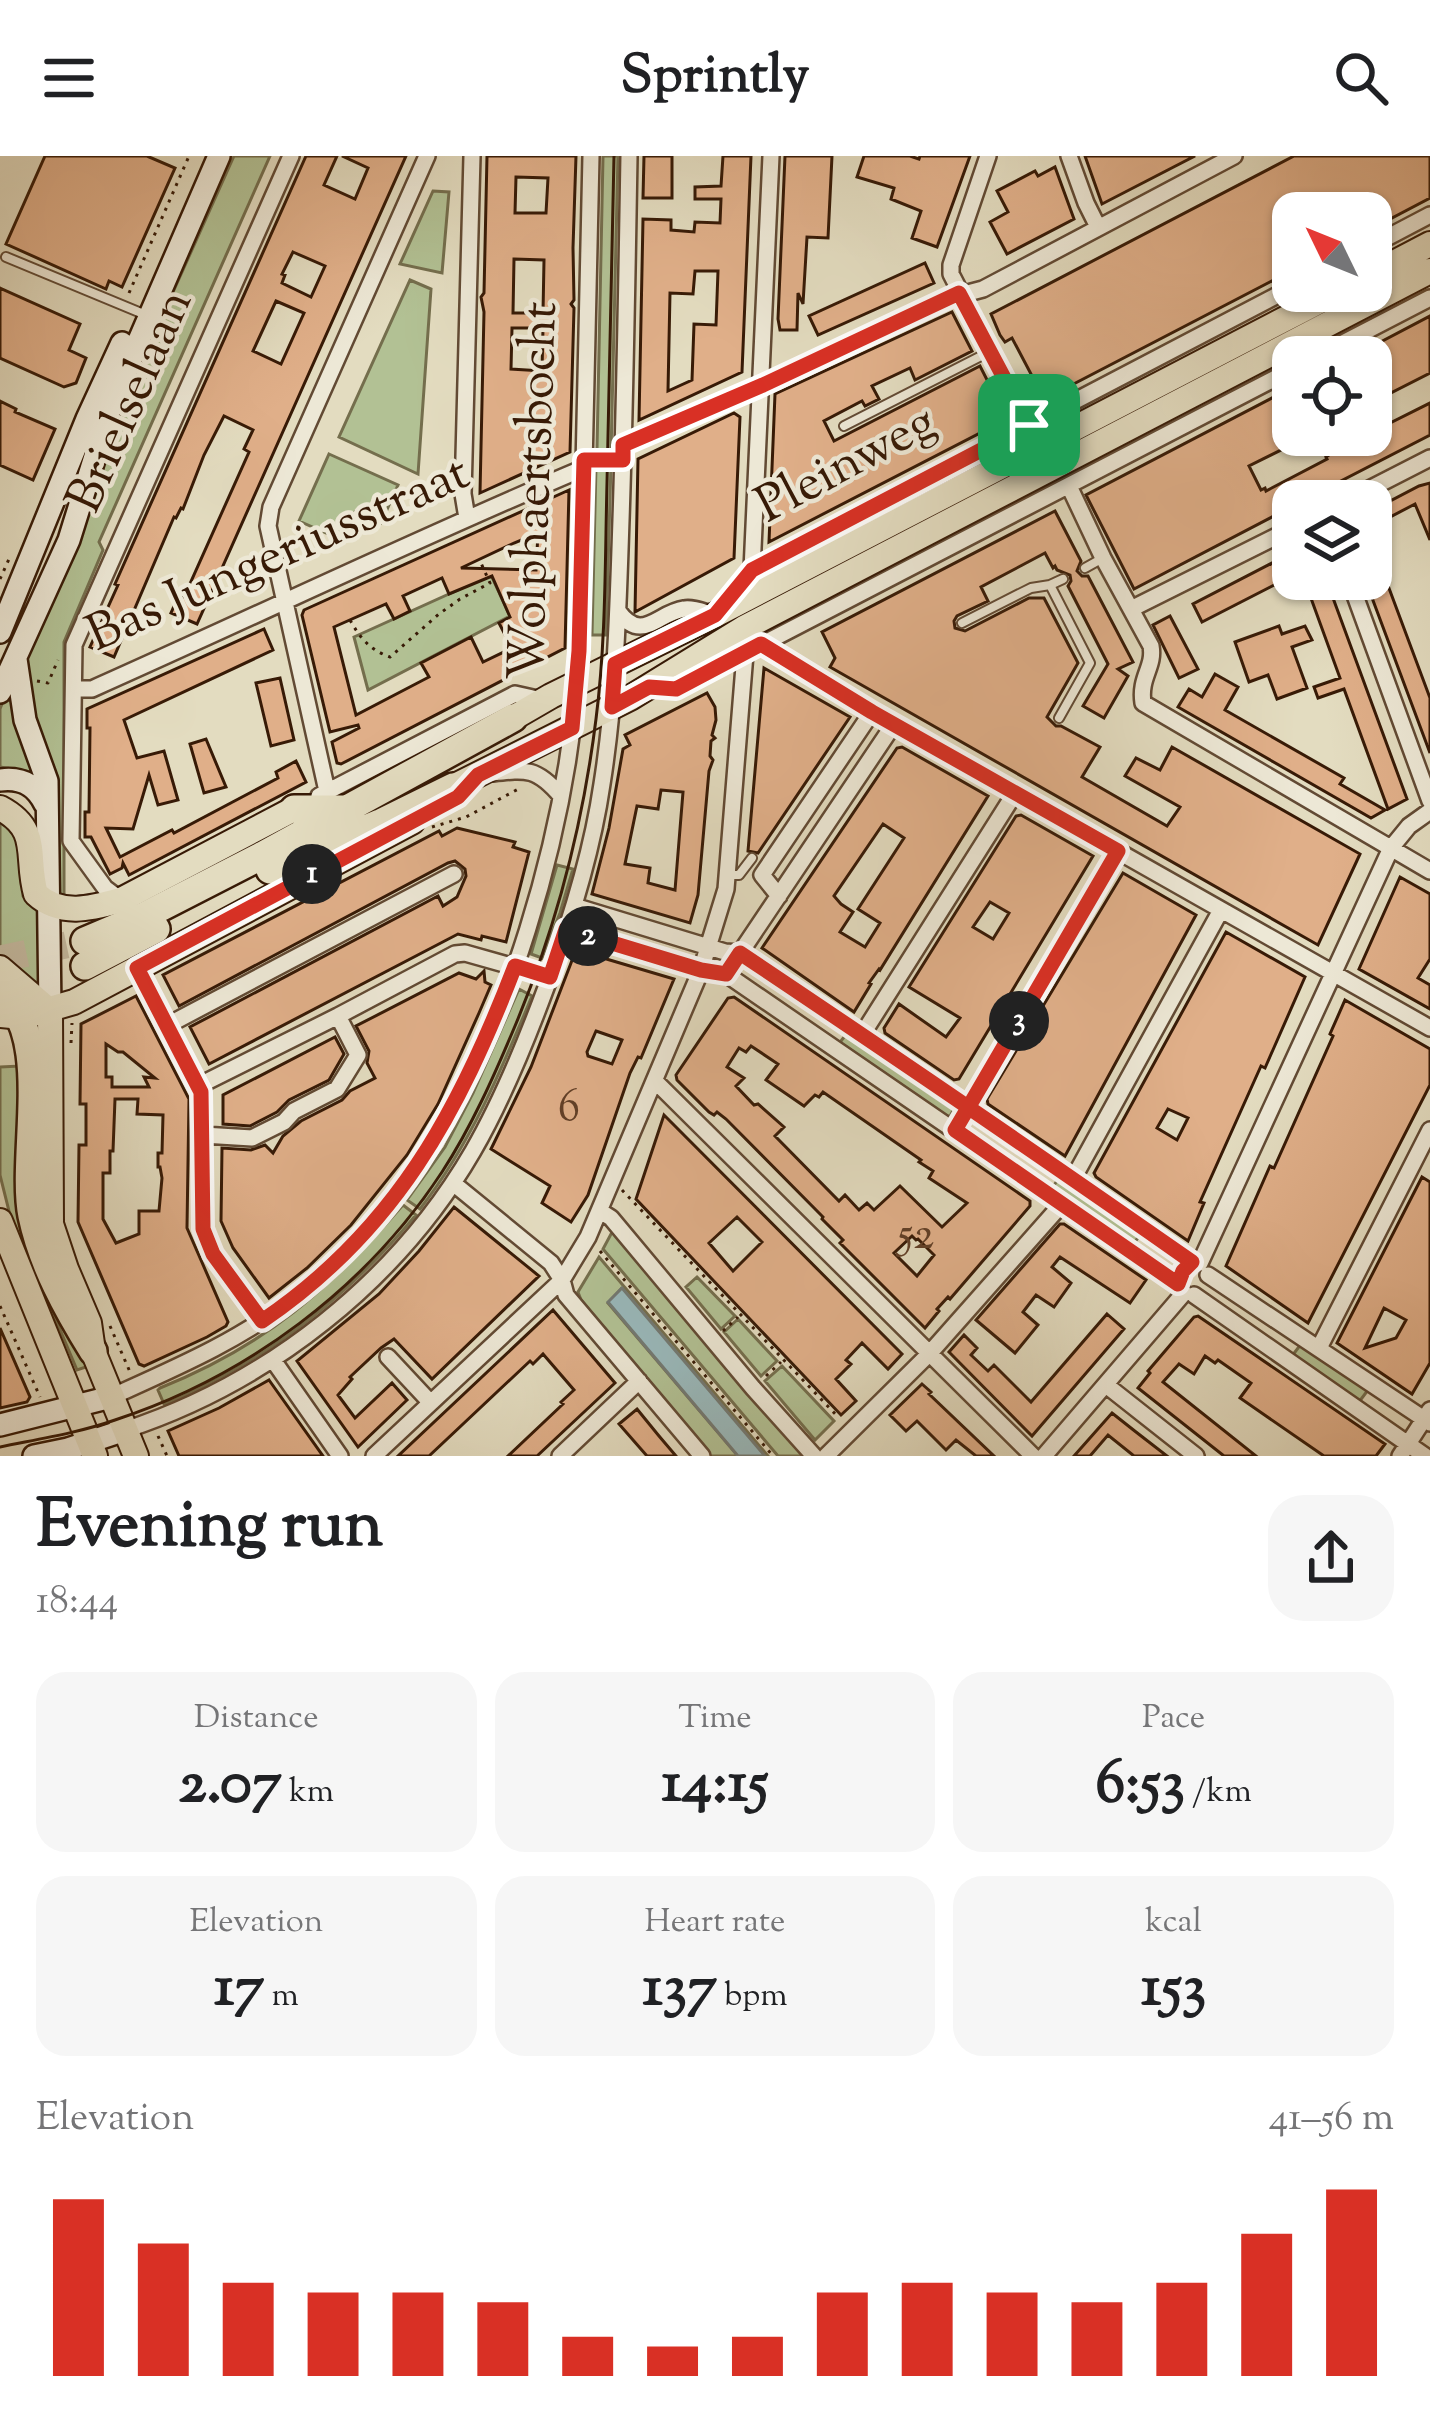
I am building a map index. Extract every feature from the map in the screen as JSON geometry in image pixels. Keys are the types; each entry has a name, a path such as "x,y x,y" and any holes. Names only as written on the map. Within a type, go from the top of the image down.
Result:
{"highway":[{"name":"Pleinweg","path":"465,781 85,953 337,800 513,718"},
{"path":"294,809 337,800"},
{"path":"0,994 24,1014 31,1044 28,1197 33,1220 67,1309 93,1351"}],"main road":[{"name":"Brielselaan","path":"0,692 8,654 69,540 142,314 206,156"},
{"name":"Brielselaan","path":"0,632 87,419 219,156"},
{"path":"1392,263 1430,244"},
{"name":"Pleinweg","path":"24,1014 68,1005 458,797 465,781 649,687 744,628 1430,271"},
{"name":"Pleinweg","path":"513,718 1299,312"},
{"path":"8,654 47,781 47,904 24,1014 53,1234 136,1456"},
{"path":"2,778 32,786 45,804"},
{"path":"0,808 25,827 34,890 47,904 68,909 122,900 294,809"},
{"path":"0,968 24,1014"},
{"path":"2,1229 92,1449"},
{"name":"Wolphaertsbocht","path":"0,1425 111,1397"},
{"name":"Wolphaertsbocht","path":"34,1456 92,1449 125,1430"}],"street":[{"name":"Brielselaan","path":"122,900 105,888 71,842 76,638 291,156"},
{"path":"337,800 268,535 272,507 427,156"},
{"path":"466,518 472,156"},
{"name":"Wolphaertsbocht","path":"111,1397 169,1372 262,1321 353,1245 412,1173 452,1111 515,966 561,796 578,682 591,156"},
{"name":"Wolphaertsbocht","path":"125,1430 182,1409 273,1360 376,1277 452,1183 501,1098 550,977 596,822 612,707 629,156"},
{"path":"752,570 771,156"},
{"path":"988,156 951,274 1029,425"},
{"path":"1069,156 1098,227"},
{"path":"623,445 959,293 983,289 1214,161 1234,156"},
{"path":"1392,235 1430,215"},
{"name":"Pleinweg","path":"618,611 627,622 640,626 684,609 715,615 752,570 1272,298"},
{"path":"1357,336 1430,298"},
{"name":"Pleinweg","path":"649,687 676,689 1272,380"},
{"path":"1387,480 1430,458"},
{"name":"Bas Jungeriusstraat","path":"74,688 92,689 584,468"},
{"path":"1069,486 1151,646 1153,656 1140,688 1143,703 1430,871"},
{"path":"1130,608 1272,538"},
{"path":"1357,600 1430,801"},
{"path":"761,644 872,712 1430,1028"},
{"path":"374,1456 562,1280 588,1237 701,970 726,889 745,654"},
{"name":"Pleinweg","path":"337,800 515,694 542,700"},
{"path":"778,896 762,875 872,712"},
{"path":"726,974 894,724"},
{"name":"Pleinweg","path":"465,781 529,770 561,796"},
{"path":"862,1035 1015,793"},
{"path":"1044,1456 1185,1290 1202,1288 1200,1266 1390,848 1430,811"},
{"path":"955,1130 1118,851"},
{"path":"166,1026 454,874"},
{"path":"574,906 740,953 1319,1348 1428,1417 1404,1450"},
{"path":"1073,1179 1221,910"},
{"path":"566,929 726,974 1185,1290 1404,1450 1425,1456"},
{"path":"198,1086 454,953 550,977"},
{"path":"137,968 202,1098 203,1229 213,1254 262,1321"},
{"path":"203,1136 251,1138 337,1089 358,1054 338,1016"},
{"path":"655,1081 1033,1456"},
{"path":"1319,1348 1430,1130"},
{"path":"452,1183 551,1263 566,1295 702,1456"},
{"path":"826,1456 929,1354 1061,1205"},
{"path":"600,1211 611,1218 814,1456"},
{"path":"1185,1290 1183,1271 1200,1266"},
{"path":"388,1357 430,1402"},
{"path":"273,1360 340,1456"},
{"path":"560,1456 638,1381"},
{"path":"1106,1384 1196,1456"}],"lane":[{"path":"6,257 142,314"},
{"path":"844,426 992,350"},
{"path":"1085,568 1103,558"},
{"path":"962,623 1031,588 1063,578"},
{"path":"1050,585 1090,663 1059,718"},
{"path":"727,875 739,875 752,858"}],"path":[{"path":"350,620 367,645 390,657 460,598 490,583 481,561"},
{"path":"37,682 48,683 65,644"},
{"path":"613,1180 852,1432"},
{"path":"588,1237 773,1456"},
{"path":"0,1306 48,1413"},
{"path":"713,1340 740,1315"},
{"path":"753,1388 783,1360"}],"green space":[{"path":"234,156 270,156 99,542 103,550 64,642 64,897 57,894 30,710 25,666 31,637 138,354 156,330"},
{"path":"603,156 618,156 611,454 597,453"},
{"path":"433,191 449,192 442,273 400,264"},
{"path":"410,280 431,289 418,474 339,437"},
{"path":"329,454 398,485 381,523 355,512 342,540 299,521"},
{"path":"611,465 606,635 592,635 596,466"},
{"path":"491,575 510,616 368,690 354,637"},
{"path":"12,678 37,773 0,767 0,709"},
{"path":"0,819 8,822 23,850 23,896 39,912 39,993 0,958"},
{"path":"557,865 573,869 542,958 531,954"},
{"path":"519,989 532,996 496,1079 454,1159 420,1209 407,1200 445,1147"},
{"path":"847,1033 952,1105 950,1116 944,1117 838,1045"},
{"path":"20,1066 89,1366 77,1370 12,1223 0,1175 0,1067"},
{"path":"1058,1179 1140,1235 1132,1246 1051,1190"},
{"path":"403,1205 416,1215 327,1305 251,1360 164,1404 160,1388 233,1353 294,1312"},
{"path":"616,1231 807,1456 778,1456 603,1249"},
{"path":"599,1257 768,1456 621,1289 608,1303 738,1456 709,1456 581,1300 578,1292"},
{"path":"697,1277 735,1316 721,1329 686,1287"},
{"path":"738,1319 777,1361 761,1376 724,1332"},
{"path":"1301,1344 1368,1390 1359,1402 1292,1356"},
{"path":"782,1366 834,1421 815,1440 765,1381"}],"water":[{"path":"622,1288 765,1456 738,1456 608,1302"}],"building":[{"path":"45,156 147,156 175,168 122,287 109,281 106,289 6,244"},
{"path":"306,156 337,156 324,185 355,199 368,168 342,156 406,156 197,624 171,613 179,595 184,597 249,452 244,449 253,430 224,416 114,657 90,647","holes":["293,252 325,266 311,297 282,283","276,301 304,313 281,364 253,351"]},
{"path":"487,156 576,156 570,452 480,493 481,297","holes":["516,177 548,178 546,213 515,213","514,259 544,260 543,313 513,313","512,328 543,328 542,371 511,369"]},
{"path":"644,156 672,156 672,198 643,198"},
{"path":"723,156 751,156 742,372 639,420 643,219 671,220 671,230 694,232 695,222 720,223 721,199 695,199 695,187 721,186","holes":["695,271 718,271 716,325 694,324 692,380 668,391 670,293 693,294"]},
{"path":"785,156 832,156 828,238 807,237 797,330 780,330 778,319"},
{"path":"864,156 970,156 937,247 912,238 921,211 891,199 894,188 857,177"},
{"path":"1085,156 1195,156 1102,204"},
{"path":"1294,156 1430,156 1430,198 1392,218 1392,192 1272,192 1272,281 1037,403 1024,377 1031,374 1012,338 1005,342 1000,335 991,314"},
{"path":"1055,167 1074,219 1007,254 990,222 1008,212 997,191 1035,171 1038,176"},
{"path":"925,263 934,283 818,335 809,316"},
{"path":"0,288 80,324 69,350 86,358 76,383 64,387 0,358"},
{"path":"952,312 972,351 915,380 910,368 872,386 879,399 865,406 862,401 824,421 834,441 980,366 1007,419 769,542 775,394"},
{"path":"1430,316 1430,373 1392,392 1392,336"},
{"path":"1272,398 1272,454 1249,466 1261,490 1272,488 1272,517 1134,589 1086,495"},
{"path":"0,401 55,429 33,480 0,465"},
{"path":"1430,403 1430,435 1392,455 1392,422"},
{"path":"734,413 740,417 734,558 635,612 638,459"},
{"path":"1328,456 1389,456 1343,480 1287,480"},
{"path":"1430,483 1430,540 1415,504 1392,516 1392,500"},
{"path":"569,490 565,648 341,764 332,742 359,728 330,732 304,610","holes":["538,533 536,570 461,568 514,543","492,576 510,617 499,623 512,648 483,662 471,637 421,663 429,677 356,715 334,627 386,604 394,619 410,611 403,596 442,578 449,594"]},
{"path":"1055,511 1081,561 1077,571 1088,576 1133,662 1118,669 1128,676 1104,718 1083,706 1108,664 1068,586 1070,575 1053,568 1045,553 981,587 988,601 957,616 955,628 965,631 1029,598 1044,598 1078,663 1047,717 1100,747 1082,777 1167,826 1180,807 1125,776 1136,758 1160,770 1172,747 1360,854 1318,945 830,667 835,658 822,632"},
{"path":"1272,563 1272,586 1202,622 1193,604"},
{"path":"1392,596 1430,698 1430,753 1373,600 1392,600"},
{"path":"1312,600 1334,600 1407,799 1388,809 1344,689 1318,698 1314,687 1340,678"},
{"path":"1170,616 1198,669 1179,678 1153,625"},
{"path":"1279,626 1282,634 1305,626 1312,640 1292,647 1307,688 1277,699 1268,675 1249,682 1235,642"},
{"path":"264,629 273,650 124,720 137,758 164,751 178,800 158,805 149,775 133,829 106,828 120,857 278,778 276,772 296,761 306,782 129,875 123,863 110,874 91,837 85,837 85,812 89,812 87,709"},
{"path":"764,668 850,717 758,853 748,851"},
{"path":"1215,674 1238,687 1225,710 1344,778 1340,784 1385,810 1371,818 1178,707 1189,689 1202,697"},
{"path":"280,678 294,740 271,746 256,683"},
{"path":"707,693 715,707 698,895 690,923 592,894 623,749 630,745 625,735","holes":["661,790 683,792 675,890 648,883 650,868 625,864 637,806 658,809"]},
{"path":"206,739 226,787 204,793 190,744"},
{"path":"897,748 988,796 854,1012 762,948","holes":["883,824 904,838 858,909 880,923 865,947 840,932 853,912 834,896"]},
{"path":"1016,816 1093,856 959,1079 954,1080 884,1028 899,1004 946,1037 960,1018 909,987","holes":["990,902 1009,913 993,939 973,927"]},
{"path":"457,828 515,842 513,847 529,852 506,942 458,934 209,1064 190,1027 438,896 443,906 457,897 465,869 455,861 448,863 179,1006 163,975 439,831 442,836"},
{"path":"1123,873 1196,915 1065,1156 987,1099"},
{"path":"1400,877 1430,894 1430,959 1418,978 1430,985 1430,1009 1359,969"},
{"path":"1226,932 1305,977 1200,1202 1204,1203 1188,1241 1094,1173","holes":["1168,1109 1188,1118 1177,1140 1157,1128"]},
{"path":"576,950 674,979 641,1058 630,1073 588,1195 571,1222 542,1203 550,1186 491,1149 531,1067","holes":["596,1031 622,1040 612,1064 588,1056"]},
{"path":"484,971 485,982 491,985 438,1104 407,1155 351,1225 269,1298 233,1248 221,1221 222,1148 251,1150 265,1145 273,1153 283,1136 301,1121 375,1078 367,1063 369,1051 356,1026 459,973 476,979"},
{"path":"136,996 189,1099 187,1228 228,1322 144,1366 139,1364 78,1222 79,1145 86,1145 86,1104 80,1104 81,1024","holes":["106,1044 155,1078 144,1077 149,1087 112,1087 112,1077 106,1077","115,1099 138,1099 137,1114 163,1115 159,1211 139,1211 139,1234 116,1243 103,1219 103,1173 110,1173"]},
{"path":"734,997 1030,1201 925,1328 726,1119 709,1112 677,1080 728,998","holes":["751,1046 778,1064 766,1080 804,1106 823,1092 921,1160 933,1171 929,1178 967,1203 942,1227 900,1186 874,1210 867,1203 859,1210 845,1195 839,1201 775,1136 784,1127 736,1086 744,1078 727,1067 739,1048 746,1052","912,1236 934,1255 917,1276 894,1253"]},
{"path":"1345,1000 1430,1049 1430,1085 1308,1323 1226,1266 1270,1166 1274,1168"},
{"path":"335,1037 344,1054 329,1080 250,1126 223,1124 223,1095"},
{"path":"664,1115 902,1354 888,1369 862,1343 836,1379 856,1401 841,1415 636,1199","holes":["737,1217 762,1242 733,1271 709,1243"]},
{"path":"1422,1177 1430,1182 1430,1363 1412,1394 1337,1343","holes":["1384,1308 1406,1320 1396,1338 1365,1348"]},
{"path":"454,1207 539,1276 432,1379 394,1339 350,1377 338,1395 355,1418 392,1383 407,1400 358,1447 297,1361 379,1294"},
{"path":"1060,1224 1146,1280 1130,1303 1060,1257 1052,1267 1071,1283 1054,1307 1036,1295 1023,1312 1038,1325 1015,1353 976,1320"},
{"path":"553,1310 615,1383 537,1456 508,1456 574,1390 543,1354 429,1456 398,1456"},
{"path":"1107,1314 1124,1329 1032,1436 949,1352 964,1335 977,1348 971,1355 988,1371 994,1365 1031,1402"},
{"path":"1198,1316 1385,1444 1376,1456 1324,1456 1240,1398 1251,1383 1218,1360 1215,1363 1205,1356 1194,1374 1179,1364 1163,1382 1256,1456 1224,1456 1138,1388"},
{"path":"0,1328 30,1397 27,1402 0,1408"},
{"path":"269,1380 323,1456 179,1456 168,1431"},
{"path":"922,1384 994,1456 976,1456 956,1440 946,1450 917,1421 906,1431 890,1415"},
{"path":"637,1409 676,1456 647,1456 619,1424"},
{"path":"1112,1413 1167,1456 1134,1456 1108,1435 1090,1456 1074,1456"}],"tunnel":[{"path":"0,959 85,941"}],"tram line":[{"path":"0,1447 87,1429 164,1402 256,1353 300,1323 377,1254 412,1214 453,1155 482,1101 530,989 555,913 584,797 596,719 604,601 614,156"}],"route":[{"path":"1029,425 752,570 715,615 615,664 612,707 649,687 676,689 761,644 1118,851 968,1108 955,1130 1178,1284 1192,1262 1073,1179 968,1108 862,1035 740,953 726,974 566,929 550,977 515,966 452,1111 396,1196 334,1263 262,1321 213,1254 203,1229 201,1092 137,968 458,797 478,775 572,728 578,682 584,460 623,460 623,445 959,293 1029,425"}]}
